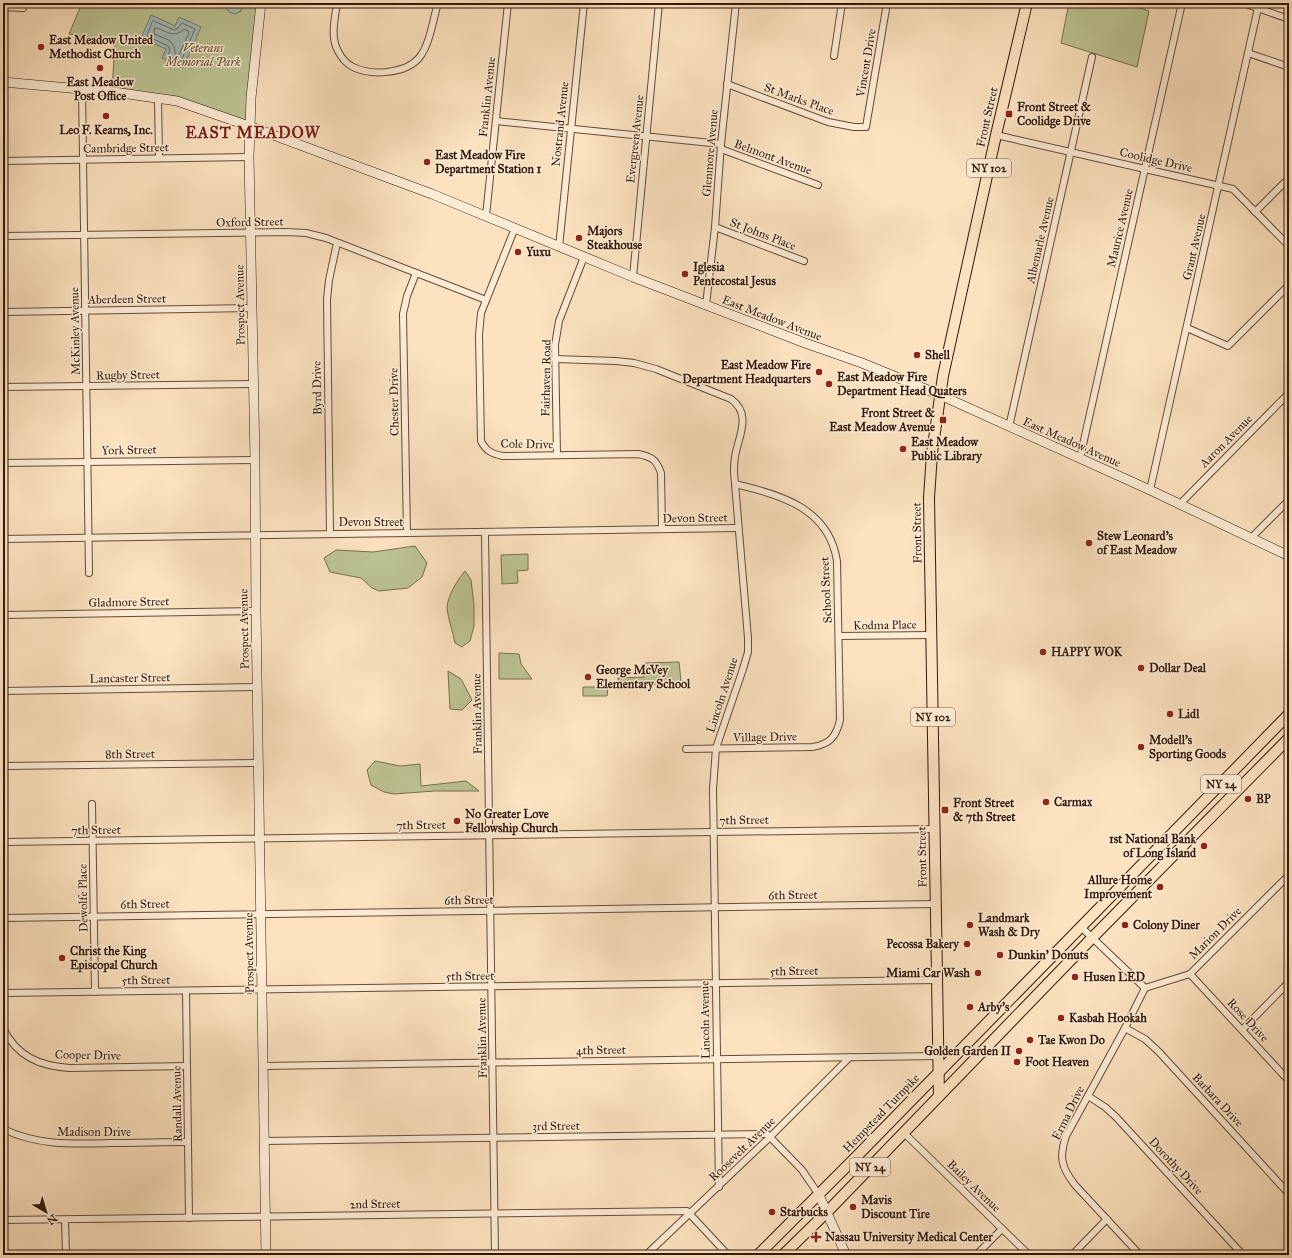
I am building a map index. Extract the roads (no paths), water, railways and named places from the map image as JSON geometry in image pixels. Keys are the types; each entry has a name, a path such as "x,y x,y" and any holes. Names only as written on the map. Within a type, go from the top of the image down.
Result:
{"main road":[{"name":"Front Street","path":"939,1096 931,635 930,498 932,453 940,396 996,135 1027,3"},
{"name":"Hempstead Turnpike","path":"758,1255 819,1195 1289,714"},
{"name":"NY 24","path":"783,1255 827,1212 1092,938 1289,738"}],"street":[{"name":"Prospect Avenue","path":"261,3 251,98 249,157 255,460 260,914 266,1255"},
{"path":"337,3 334,39 338,52 346,62 352,66 363,71 380,72 400,70 411,65 418,59 426,46 438,3"},
{"name":"Franklin Avenue","path":"486,216 508,3"},
{"name":"Nostrand Avenue","path":"559,247 584,3"},
{"name":"Evergreen Avenue","path":"632,277 659,3"},
{"name":"Glenmore Avenue","path":"706,305 715,227 721,147 736,3"},
{"path":"834,56 842,3"},
{"name":"Vincent Drive","path":"866,127 887,3"},
{"name":"Maurice Avenue","path":"1080,458 1182,3"},
{"path":"1243,3 1289,19"},
{"path":"3,7 23,8"},
{"name":"Grant Avenue","path":"1150,490 1258,8"},
{"path":"1248,53 1289,67"},
{"name":"Albemarle Avenue","path":"1009,427 1092,57"},
{"name":"East Meadow Avenue","path":"3,82 114,92 177,100 249,126 432,194 632,277 805,343 862,363 1080,458 1289,556"},
{"name":"St Marks Place","path":"727,84 828,122 854,127 866,127"},
{"name":"McKinley Avenue","path":"82,89 89,572"},
{"path":"158,98 159,158"},
{"name":"Belmont Avenue","path":"496,121 646,136 721,147 818,185"},
{"name":"Coolidge Drive","path":"996,135 1233,190 1289,246"},
{"name":"Cambridge Street","path":"3,161 249,157"},
{"path":"1255,212 1289,178"},
{"name":"St Johns Place","path":"715,227 804,261"},
{"name":"Cole Drive","path":"515,228 481,313 479,335 481,440 485,449 497,455 638,454 652,458 658,465 661,473 662,529"},
{"name":"Oxford Street","path":"3,236 306,233 326,238 486,300"},
{"name":"Byrd Drive","path":"330,534 327,299 329,280 337,243"},
{"name":"Fairhaven Road","path":"557,455 555,346 559,321 584,258"},
{"name":"Chester Drive","path":"406,533 403,314 407,296 416,273"},
{"path":"1186,328 1228,346 1289,286"},
{"name":"Aberdeen Street","path":"3,312 252,308"},
{"name":"Lincoln Avenue","path":"555,359 616,361 634,363 656,369 731,399 737,404 742,412 743,422 735,454 734,472 748,652 716,748 713,789 719,1187"},
{"name":"Rugby Street","path":"3,387 253,384"},
{"name":"Aaron Avenue","path":"1180,504 1289,393"},
{"name":"York Street","path":"3,463 255,460"},
{"name":"School Street","path":"735,484 761,490 798,504 810,513 823,527 832,542 837,561 839,636 840,720 837,730"},
{"path":"1252,538 1289,500"},
{"name":"Devon Street","path":"3,539 738,528"},
{"name":"Franklin Avenue","path":"485,532 495,1255"},
{"name":"Gladmore Street","path":"3,616 256,611"},
{"name":"Kodma Place","path":"839,636 931,635"},
{"name":"Lancaster Street","path":"3,691 257,687"},
{"name":"Village Drive","path":"686,749 813,747 822,745 831,740 837,730"},
{"name":"8th Street","path":"3,766 258,763"},
{"name":"Dewolfe Place","path":"92,804 95,992"},
{"name":"7th Street","path":"3,842 934,828"},
{"name":"Marion Drive","path":"1145,988 1190,974 1289,875"},
{"name":"6th Street","path":"3,918 936,904"},
{"path":"1081,927 1145,988"},
{"name":"Rose Drive","path":"1190,974 1289,1082"},
{"name":"5th Street","path":"3,993 937,980"},
{"path":"1242,1030 1289,982"},
{"name":"Erma Drive","path":"1140,1255 1067,1175 1062,1159 1062,1148 1066,1136 1145,988"},
{"name":"Randall Avenue","path":"186,991 189,1218"},
{"name":"Cooper Drive","path":"3,1028 11,1042 24,1055 43,1064 55,1067 187,1066"},
{"name":"Barbara Drive","path":"1125,1028 1145,1039 1159,1052 1289,1194"},
{"name":"4th Street","path":"263,1066 850,1056 939,1056"},
{"name":"Roosevelt Avenue","path":"646,1255 719,1187 850,1056"},
{"name":"Dorothy Drive","path":"1088,1096 1105,1107 1116,1117 1243,1255"},
{"name":"Madison Drive","path":"3,1129 15,1135 50,1143 188,1142"},
{"name":"Bailey Avenue","path":"904,1133 1029,1255"},
{"name":"3rd Street","path":"264,1141 767,1134 770,1137"},
{"path":"770,1137 802,1170 819,1195 846,1255"},
{"name":"2nd Street","path":"3,1220 687,1211 690,1214"},
{"path":"690,1214 728,1255"},
{"path":"1072,1255 1107,1219"},
{"path":"65,1220 66,1255"},
{"path":"976,1255 1002,1229"}],"water":[{"path":"227,3 241,3 241,11 235,14 229,12 226,8"},
{"path":"151,15 175,26 179,17 201,27 183,68 162,58 166,49 141,38"}],"place":[{"name":"East Meadow United Methodist Church","path":"41,47"},
{"name":"East Meadow Post Office","path":"100,68"},
{"name":"Front Street & Coolidge Drive","path":"1009,114"},
{"name":"Leo F. Kearns, Inc.","path":"106,116"},
{"name":"East Meadow Fire Department Station 1","path":"427,162"},
{"name":"Majors Steakhouse","path":"579,238"},
{"name":"Yuxu","path":"518,252"},
{"name":"Iglesia Pentecostal Jesus","path":"685,274"},
{"name":"Shell","path":"917,355"},
{"name":"East Meadow Fire Department Headquarters","path":"819,372"},
{"name":"East Meadow Fire Department Head Quaters","path":"829,384"},
{"name":"Front Street & East Meadow Avenue","path":"943,420"},
{"name":"East Meadow Public Library","path":"903,449"},
{"name":"Stew Leonard's of East Meadow","path":"1089,543"},
{"name":"HAPPY WOK","path":"1043,652"},
{"name":"Dollar Deal","path":"1141,668"},
{"name":"George McVey Elementary School","path":"588,677"},
{"name":"Lidl","path":"1170,714"},
{"name":"Modell's Sporting Goods","path":"1141,747"},
{"name":"BP","path":"1248,799"},
{"name":"Carmax","path":"1046,802"},
{"name":"Front Street & 7th Street","path":"945,810"},
{"name":"No Greater Love Fellowship Church","path":"457,821"},
{"name":"1st National Bank of Long Island","path":"1204,846"},
{"name":"Allure Home Improvement","path":"1160,887"},
{"name":"Landmark Wash & Dry","path":"970,925"},
{"name":"Colony Diner","path":"1125,925"},
{"name":"Pecossa Bakery","path":"967,944"},
{"name":"Dunkin' Donuts","path":"1000,955"},
{"name":"Christ the King Episcopal Church","path":"62,958"},
{"name":"Miami Car Wash","path":"978,973"},
{"name":"Husen LED","path":"1075,977"},
{"name":"Arby's","path":"970,1007"},
{"name":"Kasbah Hookah","path":"1061,1018"},
{"name":"Tae Kwon Do","path":"1030,1040"},
{"name":"Golden Garden II","path":"1019,1051"},
{"name":"Foot Heaven","path":"1017,1062"},
{"name":"Mavis Discount Tire","path":"853,1207"},
{"name":"Starbucks","path":"772,1212"},
{"name":"Nassau University Medical Center","path":"816,1237"}],"district":[{"name":"EAST MEADOW","path":"253,132"}],"park label":[{"name":"Veterans Memorial Park","path":"203,55"}]}
